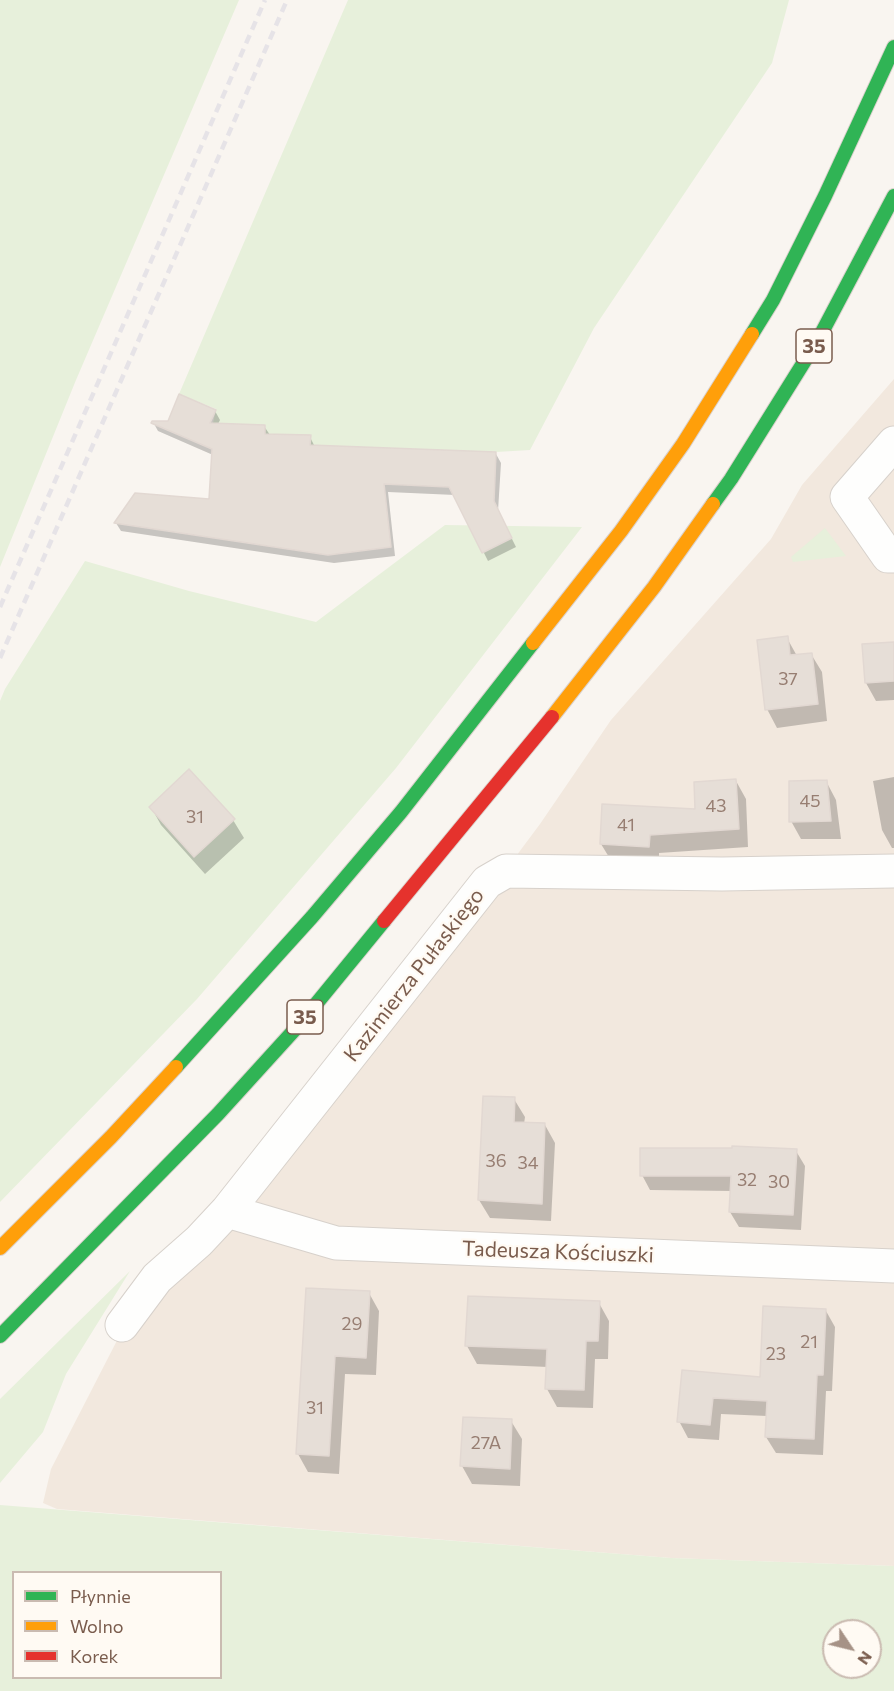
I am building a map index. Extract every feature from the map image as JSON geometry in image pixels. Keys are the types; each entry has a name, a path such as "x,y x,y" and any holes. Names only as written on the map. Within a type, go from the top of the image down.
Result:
{"main road":[{"path":"0,1248 111,1137 312,917 401,812 621,531 713,397 772,300 825,196 894,47"},
{"name":"35","path":"0,1336 137,1198 298,1026 585,676 654,587 737,470 819,338 894,196"}],"street":[{"path":"894,443 847,497 888,556 894,555"},
{"name":"Kazimierza Pułaskiego","path":"122,1325 157,1278 199,1241 227,1210 488,882 506,872 722,874 894,871"},
{"name":"Tadeusza Kościuszki","path":"227,1210 336,1243 894,1266"}],"shaded area":[{"path":"894,379 894,1566 671,1558 57,1509 43,1503 51,1469 126,1323 502,875 611,720 771,539 802,485"}],"green space":[{"path":"0,0 239,0 76,380 0,567"},
{"path":"348,0 789,0 772,63 594,328 530,450 496,452 310,445 310,435 265,434 265,425 213,423 216,409 179,394"},
{"path":"445,525 582,527 396,768 197,999 0,1202 0,701 5,689 85,561 189,591 316,622"},
{"path":"825,528 846,556 793,562 791,557"},
{"path":"130,1271 66,1374 43,1432 0,1483 0,1399"},
{"path":"0,1505 671,1558 894,1566 894,1691 0,1691"}],"building":[{"path":"179,394 216,410 210,423 265,425 265,434 311,435 310,445 496,452 494,501 512,538 482,553 449,487 384,484 391,547 328,555 114,523 135,493 209,499 212,449 151,423 152,421 168,421"},
{"path":"788,636 790,655 812,653 818,704 765,710 757,640"},
{"path":"894,642 894,681 865,683 862,644"},
{"path":"189,769 235,819 194,857 149,807"},
{"path":"736,779 739,829 650,835 649,847 600,844 602,804 695,809 694,782"},
{"path":"827,780 831,821 789,822 789,781"},
{"path":"483,1096 515,1097 514,1122 545,1123 542,1204 478,1200"},
{"path":"732,1146 797,1149 793,1215 729,1212 731,1176 640,1176 640,1148 732,1148"},
{"path":"306,1288 370,1291 366,1358 335,1356 329,1456 296,1454"},
{"path":"468,1296 600,1301 598,1341 586,1341 584,1390 545,1389 547,1349 465,1346"},
{"path":"763,1306 826,1309 823,1375 817,1375 814,1439 765,1437 767,1401 713,1398 710,1425 677,1422 682,1370 760,1377"},
{"path":"463,1417 512,1419 510,1469 460,1466"}],"railway":[{"path":"0,607 265,0"},
{"path":"0,658 287,0"}],"traffic: fast":[{"path":"752,334 773,300 825,196 894,47"},
{"path":"713,504 819,338 894,196"},
{"path":"176,1067 312,917 401,812 533,643"},
{"path":"0,1336 218,1114 298,1026 384,921"}],"traffic: slow":[{"path":"533,643 621,531 683,444 752,334"},
{"path":"552,717 654,587 713,504"},
{"path":"0,1248 111,1137 176,1067"}],"traffic: jam":[{"path":"384,921 552,717"}]}
